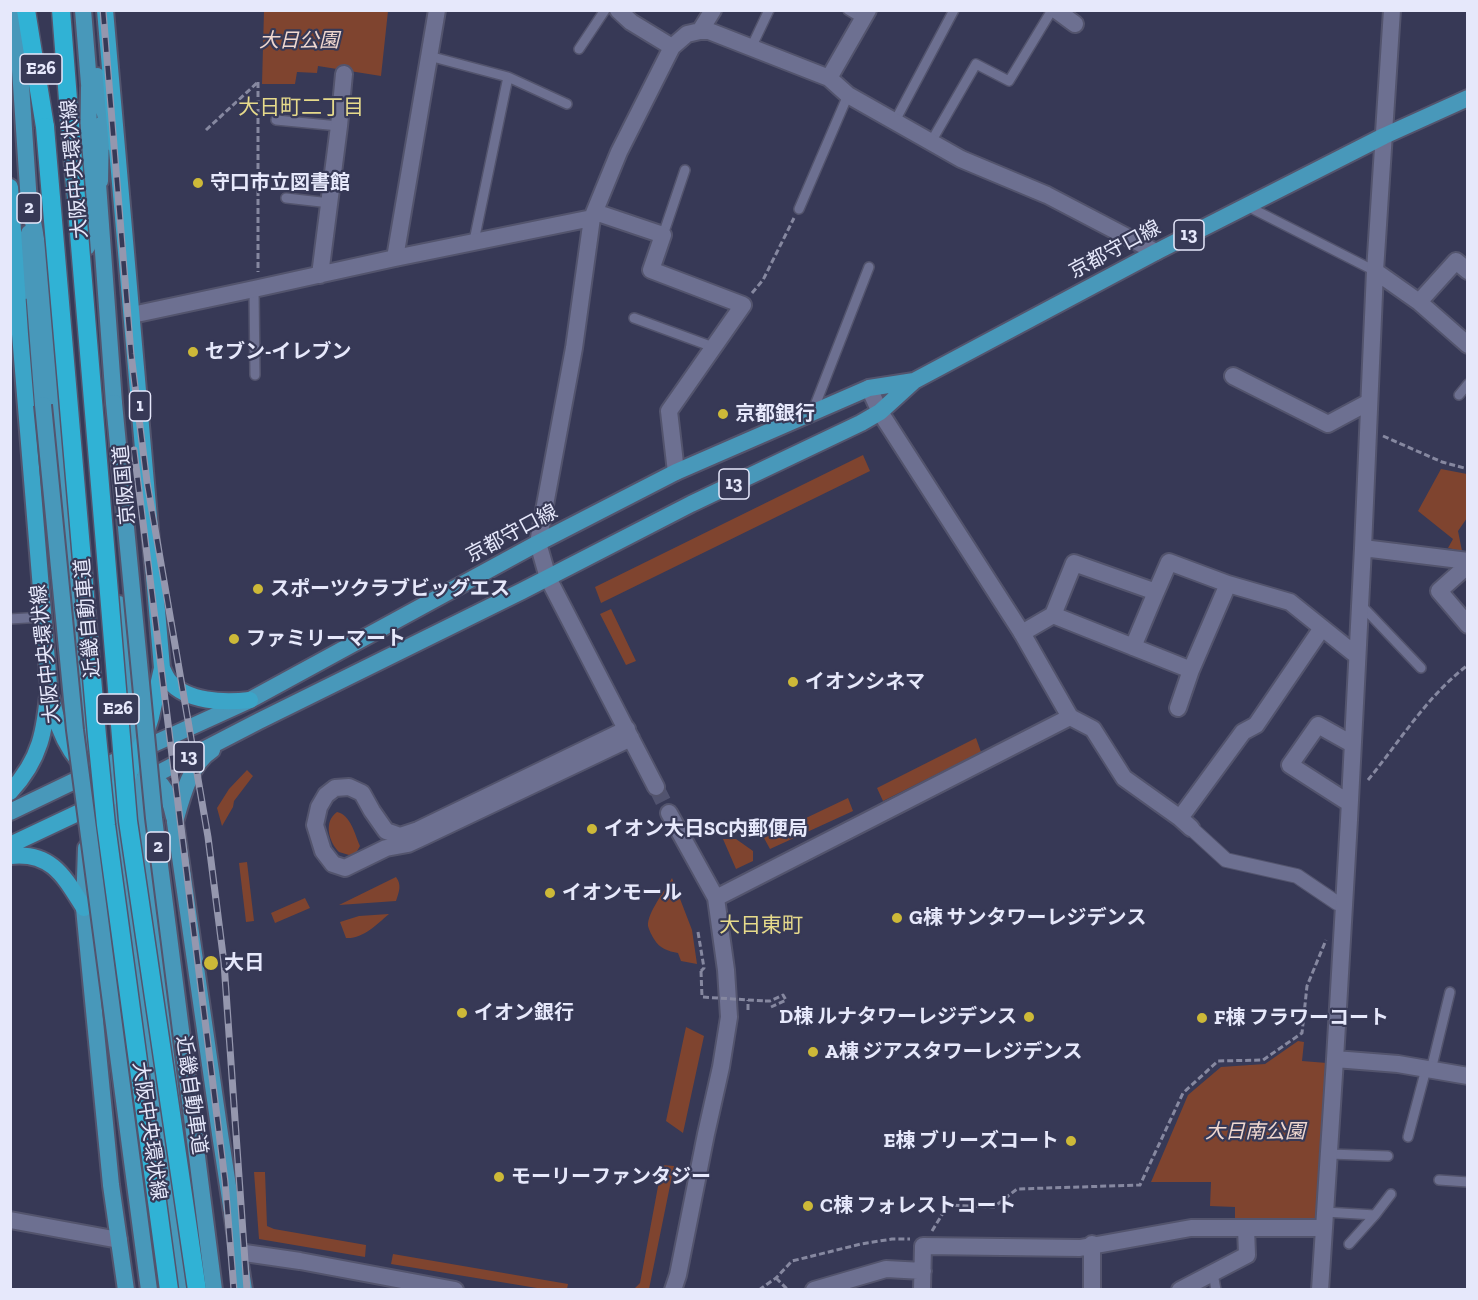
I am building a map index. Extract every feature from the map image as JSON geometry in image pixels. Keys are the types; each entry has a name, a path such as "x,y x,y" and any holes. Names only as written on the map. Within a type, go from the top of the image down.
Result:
{"highway":[{"path":"26,10 45,127"},
{"name":"近畿自動車道","path":"37,10 45,127 106,825 170,1290"},
{"name":"近畿自動車道","path":"61,10 128,821 197,1290"},
{"name":"京阪国道","path":"104,10 162,668 151,717 118,774"},
{"path":"10,187 21,224 20,334 49,686 58,724 74,755 118,774 94,805 10,845"},
{"path":"162,668 170,682 184,692 200,698 233,702 250,700"},
{"path":"10,792 21,781 39,747 44,730 49,686"},
{"path":"10,856 43,859 55,866 84,908"}],"main road":[{"name":"大阪中央環状線","path":"16,10 28,194 21,224 38,333 75,730 149,1290"},
{"name":"大阪中央環状線","path":"83,10 95,92 99,191 114,403 154,818 214,1290"},
{"path":"104,10 95,92 87,245 130,724 118,774 118,835 185,1290"},
{"path":"95,92 121,189"},
{"name":"京都守口線","path":"153,776 691,504 861,423 880,412 914,381 1156,252 1384,136 1467,98"},
{"path":"28,194 52,328 85,729 118,774 137,794 204,1290"},
{"path":"21,224 25,277 38,333"},
{"path":"20,334 25,277"},
{"name":"京都守口線","path":"10,812 118,774 538,543 676,472 869,388 914,381"},
{"path":"175,822 184,789 203,756 259,721"},
{"path":"118,774 153,776 170,797 244,1290"},
{"path":"94,805 86,842 84,908 111,1185 126,1290"}],"street":[{"path":"395,258 437,10"},
{"path":"618,10 631,22 672,47"},
{"path":"700,31 713,10"},
{"path":"1054,10 1075,24"},
{"path":"1320,1290 1350,802 1375,271 1392,10"},
{"path":"829,78 860,13"},
{"path":"656,787 548,578 538,543 574,348 593,215 619,152 672,47 687,34 700,31 709,32 829,78 848,95 961,159 1047,195 1156,252"},
{"path":"320,275 344,74"},
{"path":"132,315 593,215 663,235 651,270 743,304 669,411 676,472"},
{"path":"1419,302 1456,261 1467,271"},
{"path":"1375,271 1419,302 1467,345"},
{"path":"1233,376 1328,424 1369,402"},
{"path":"869,388 880,412 1022,633 1070,717 1093,729 1124,778 1186,823 1226,861 1297,876 1337,903"},
{"path":"1363,548 1467,563"},
{"path":"1132,647 1169,562 1228,584 1290,602 1356,655"},
{"path":"1022,633 1053,615 1074,563 1156,592"},
{"path":"1467,563 1439,591 1467,625"},
{"path":"1178,708 1191,670 1228,584"},
{"path":"1053,615 1191,670"},
{"path":"1186,823 1243,732 1256,725 1322,628"},
{"path":"716,898 1070,717"},
{"path":"1350,802 1290,765 1318,725 1352,744"},
{"path":"629,733 408,844 386,848 345,868 333,864 323,851 315,825 322,801 335,788 349,787 362,793 386,831 400,836 418,830 629,733"},
{"path":"669,813 716,898 729,1017 722,1067 674,1290"},
{"path":"1335,1059 1398,1064 1467,1076"},
{"path":"10,1220 118,1240"},
{"path":"922,1290 925,1243 1080,1248 1092,1244 1191,1228 1246,1228 1324,1220"},
{"path":"1180,1290 1215,1281 1247,1255 1246,1228"},
{"path":"1092,1244 1092,1290"},
{"path":"238,1252 300,1261 455,1290"},
{"path":"814,1290 853,1284 886,1269 923,1271"}],"lane":[{"path":"579,49 605,10"},
{"path":"751,48 769,10"},
{"path":"895,122 954,10"},
{"path":"932,142 976,64 1009,81 1054,10"},
{"path":"429,56 508,77 567,104"},
{"path":"474,241 508,77"},
{"path":"798,208 848,95"},
{"path":"276,120 339,126"},
{"path":"663,235 685,170"},
{"path":"286,198 330,203"},
{"path":"1247,206 1375,271"},
{"path":"812,413 869,267"},
{"path":"255,375 256,289"},
{"path":"634,318 713,347"},
{"path":"1459,395 1467,384"},
{"path":"1359,604 1420,668"},
{"path":"10,619 43,617"},
{"path":"1408,1137 1450,992"},
{"path":"1329,1154 1388,1156"},
{"path":"1439,1180 1467,1182"},
{"path":"1349,1244 1391,1194"},
{"path":"1324,1220 1375,1215"}],"path":[{"path":"206,130 258,82 256,289"},
{"path":"743,304 763,280 798,208"},
{"path":"1368,429 1442,462 1467,469"},
{"path":"1350,802 1431,700 1453,676 1467,665"},
{"path":"698,932 704,968 700,971 702,998 770,1001 783,995 786,999 771,1007"},
{"path":"759,1290 776,1278 792,1261 892,1239 925,1243 948,1205 994,1207 1017,1189 1140,1185 1183,1093 1218,1061 1263,1060 1302,1033 1307,986 1327,936"},
{"path":"748,1000 748,1010"},
{"path":"776,1278 788,1290"}],"green space":[{"name":"大日公園","path":"264,11 388,11 381,76 318,66 317,73 297,72 295,84 262,84"},
{"path":"863,455 870,471 601,603 595,587"},
{"path":"1441,469 1467,474 1467,518 1458,531 1462,551 1448,548 1453,539 1418,511"},
{"path":"611,609 636,661 626,665 600,614"},
{"path":"976,738 981,752 883,801 877,788"},
{"path":"247,770 253,776 234,801 222,826 217,808 229,789"},
{"path":"848,798 853,811 770,849 764,838"},
{"path":"337,812 346,817 352,826 360,846 356,853 349,855 339,852 332,843 329,826"},
{"path":"723,839 736,839 753,851 753,861 736,869"},
{"path":"247,862 254,921 246,922 239,863"},
{"path":"396,877 399,892 396,901 339,905"},
{"path":"672,878 692,930 697,964 681,961 678,953 662,947 654,939 648,926 654,908"},
{"path":"305,898 310,908 275,923 271,913"},
{"path":"389,914 369,930 352,938 346,938 340,922 359,916"},
{"path":"686,1027 704,1036 683,1133 666,1121"},
{"name":"大日南公園","path":"1298,1041 1304,1042 1302,1061 1327,1063 1317,1217 1313,1221 1235,1221 1235,1207 1210,1206 1211,1182 1151,1182 1188,1095 1221,1067 1265,1064"},
{"path":"662,1165 674,1166 649,1289 634,1289 640,1283"},
{"path":"254,1172 265,1172 267,1226 366,1245 365,1257 259,1239"},
{"path":"393,1254 568,1284 567,1289 543,1289 391,1264"}],"tunnel":[{"path":"656,787 669,813"}],"railway":[{"path":"103,10 131,354 147,482 208,837 224,963 247,1290"},
{"path":"134,450 225,1181 234,1290"}],"place":[{"name":"守口市立図書館","path":"198,183"},
{"name":"セブン-イレブン","path":"193,352"},
{"name":"京都銀行","path":"723,414"},
{"name":"スポーツクラブビッグエス","path":"258,589"},
{"name":"ファミリーマート","path":"234,639"},
{"name":"イオンシネマ","path":"793,682"},
{"name":"イオン大日SC内郵便局","path":"592,829"},
{"name":"イオンモール","path":"550,893"},
{"name":"G棟 サンタワーレジデンス","path":"897,918"},
{"name":"大日","path":"211,963"},
{"name":"イオン銀行","path":"462,1013"},
{"name":"D棟 ルナタワーレジデンス","path":"1029,1017"},
{"name":"F棟 フラワーコート","path":"1202,1018"},
{"name":"A棟 ジアスタワーレジデンス","path":"813,1052"},
{"name":"E棟 ブリーズコート","path":"1071,1141"},
{"name":"モーリーファンタジー","path":"499,1177"},
{"name":"C棟 フォレストコート","path":"808,1206"}],"district":[{"name":"大日町二丁目","path":"301,108"},
{"name":"大日東町","path":"761,926"}]}
